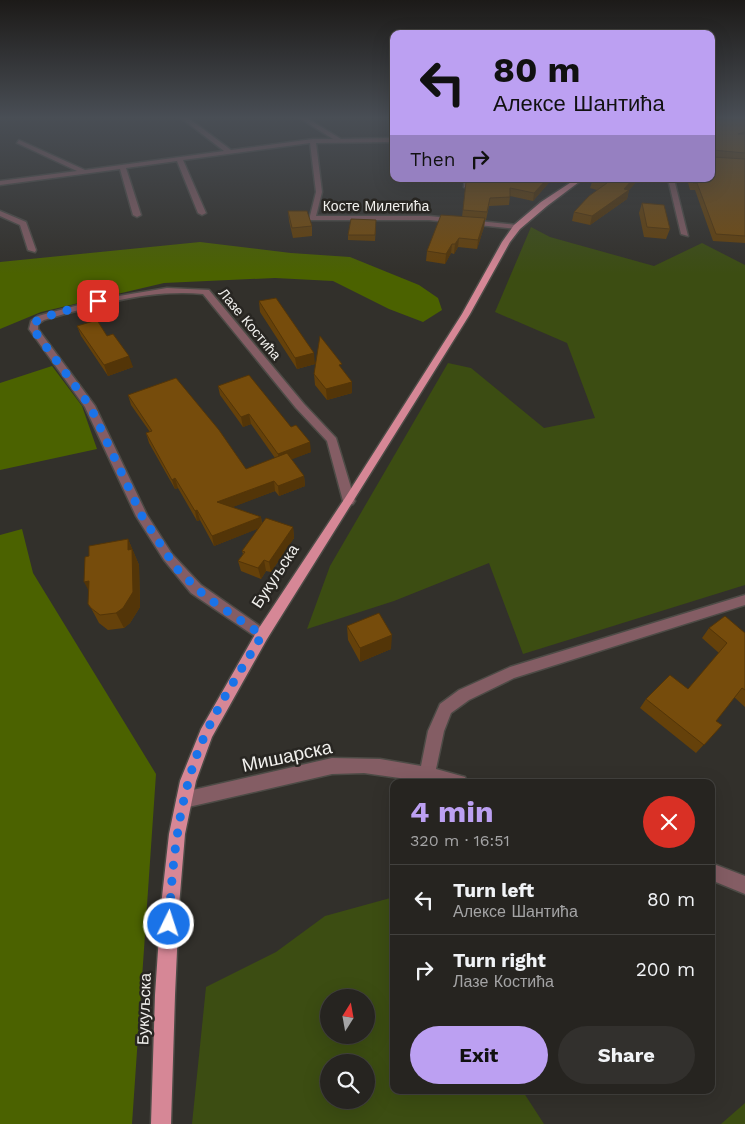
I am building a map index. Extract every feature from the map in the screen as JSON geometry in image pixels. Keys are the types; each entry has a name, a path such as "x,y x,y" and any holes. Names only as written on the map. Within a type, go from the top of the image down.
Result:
{"main road":[{"name":"Букуљска","path":"162,1124 164,995 170,906 184,800 193,766 206,734 262,635 350,501 466,314 505,243 517,227 544,204 576,182"}],"street":[{"path":"0,183 94,169"},
{"path":"123,169 137,215"},
{"path":"184,169 202,213"},
{"name":"Косте Милетића","path":"316,169 319,192 312,218 429,218 517,227"},
{"path":"672,182 685,234"},
{"path":"0,213 22,224 32,250"},
{"name":"Лазе Костића","path":"262,635 205,596 176,568 142,516 90,406 33,329 34,323 41,318 98,301 176,290 206,292 293,398 332,440 350,501"},
{"path":"427,774 436,731 445,709 464,695 510,673 745,600"},
{"name":"Мишарска","path":"184,800 248,786 314,768 331,766 382,767 447,779"},
{"path":"715,873 745,885"}],"green space":[{"path":"531,227 550,237 654,266 702,243 745,265 745,585 523,654 489,563 394,601 307,629 330,566 448,363 471,368 544,428 595,418 567,343 495,312"},
{"path":"200,242 291,253 350,257 419,285 438,298 442,310 423,322 389,309 333,281 275,278 164,283 41,312 0,329 0,262"},
{"path":"52,366 82,406 97,449 0,470 0,383"},
{"path":"22,529 33,573 156,774 132,1124 0,1124 0,535"},
{"path":"390,898 390,1094 525,1094 544,1124 192,1124 206,987 276,952 325,916"},
{"path":"745,1103 745,1124 721,1124"}],"building":[{"path":"715,169 745,169 745,236 716,234 697,183 693,183 715,182"},
{"path":"466,182 544,182 534,193 510,188 510,197 490,198 487,212 463,210"},
{"path":"602,182 630,182 624,189 629,190 592,216 574,212 589,196 607,183"},
{"path":"642,203 664,205 670,229 647,227"},
{"path":"288,211 307,211 312,226 292,228"},
{"path":"441,215 485,218 478,240 459,238 455,244 452,244 446,254 427,251"},
{"path":"351,219 376,220 375,235 348,235"},
{"path":"276,298 314,353 295,358 259,301"},
{"path":"97,320 107,336 113,334 129,356 104,365 77,326"},
{"path":"320,336 342,364 339,365 352,382 326,389 314,374"},
{"path":"249,375 291,427 296,425 310,442 278,454 249,414 241,417 218,386"},
{"path":"176,378 219,430 246,469 287,453 304,476 278,486 274,481 217,502 261,517 212,536 175,478 172,480 146,433 152,431 128,395"},
{"path":"266,518 293,527 269,562 264,560 258,568 238,561 245,552 242,551"},
{"path":"128,539 128,550 132,549 133,592 123,608 116,613 100,615 88,604 89,581 84,582 85,557 89,556 89,546"},
{"path":"379,613 392,635 360,648 347,626"},
{"path":"725,616 745,633 745,690 742,688 716,721 722,725 704,745 646,699 670,675 688,689 727,643 709,628"}],"route":[{"path":"98,301 41,318 34,323 33,329 90,406 142,516 176,568 196,589 216,605 262,635 226,695 206,734 188,781 177,834 169,924"}]}
